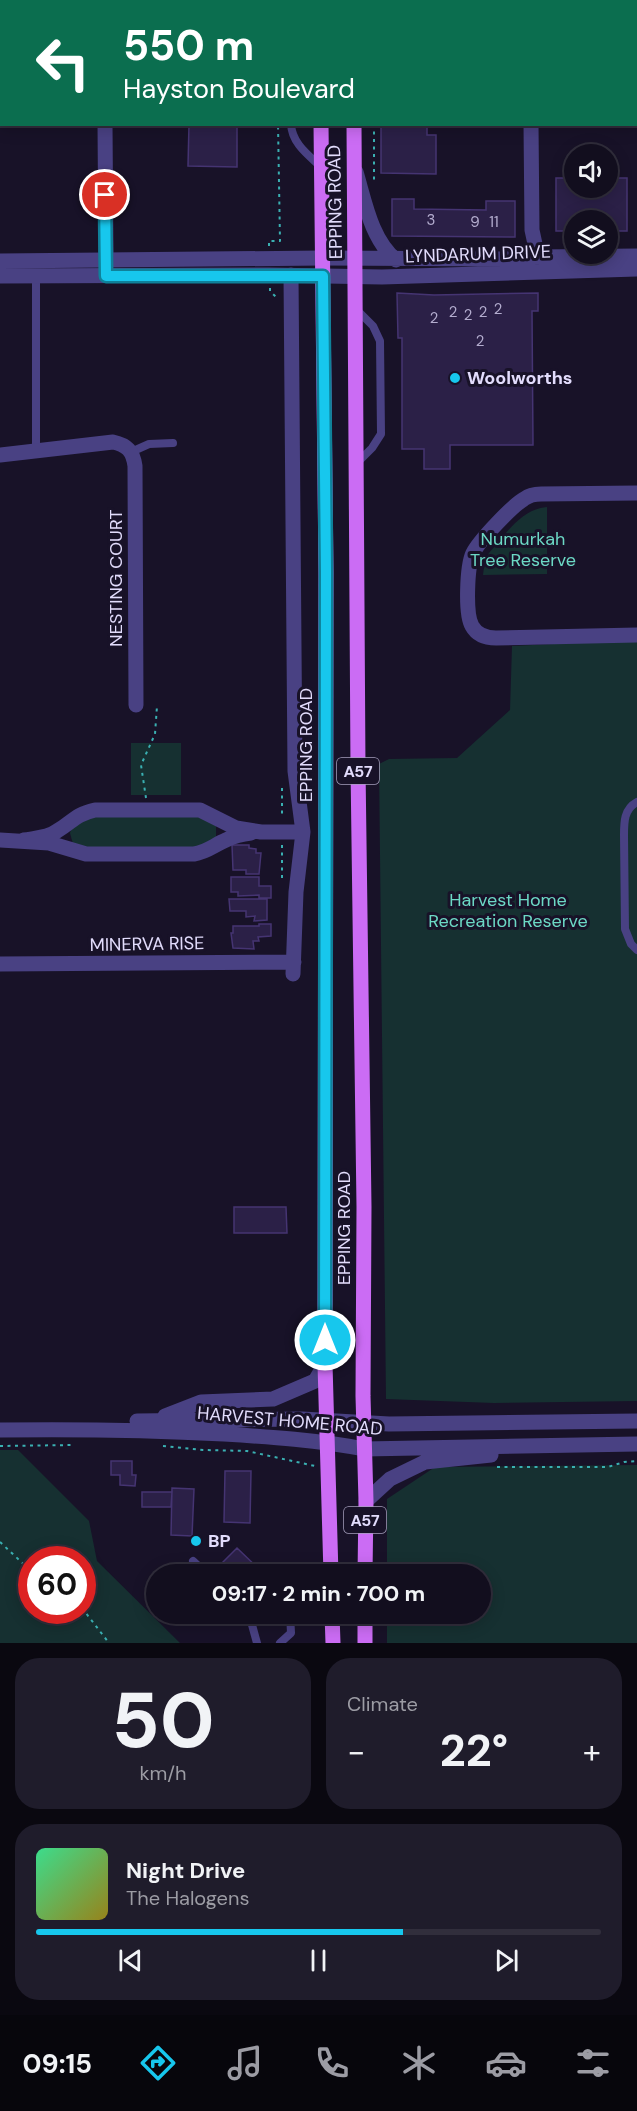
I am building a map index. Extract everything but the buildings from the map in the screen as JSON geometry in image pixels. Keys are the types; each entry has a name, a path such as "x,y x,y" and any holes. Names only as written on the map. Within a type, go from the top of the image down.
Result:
{"main road":[{"name":"EPPING ROAD","path":"321,126 326,561 325,1364 331,1564"},
{"name":"EPPING ROAD","path":"354,126 357,746 364,1207 365,1564"},
{"path":"332,1624 333,1643"},
{"path":"365,1624 365,1643"}],"street":[{"path":"105,126 106,268"},
{"path":"531,126 532,230 528,244 532,264"},
{"path":"354,166 370,218 381,244 396,260"},
{"name":"LYNDARUM DRIVE","path":"106,268 356,277 508,273 532,264 637,256"},
{"name":"LYNDARUM DRIVE","path":"106,268 322,258 507,259 532,264 637,269"},
{"name":"EPPING ROAD","path":"291,259 295,771 303,832 296,892 294,968"},
{"path":"0,261 106,268"},
{"path":"0,276 36,276 106,268"},
{"path":"0,454 113,442 122,444 131,452"},
{"name":"NESTING COURT","path":"131,452 135,466 136,705"},
{"path":"634,636 496,638 483,636 477,633 471,623 469,572 470,562 477,547 513,506 528,496 637,493"},
{"path":"24,840 48,836 81,813 95,810 200,810 236,828 261,832"},
{"path":"214,817 220,827 220,836 214,848"},
{"path":"68,822 65,833 70,849"},
{"path":"0,840 49,843 86,854 194,854 206,852 237,835 261,832 303,832"},
{"name":"MINERVA RISE","path":"0,964 294,968"},
{"path":"153,1421 201,1402 273,1399 315,1381 325,1364"},
{"name":"HARVEST HOME ROAD","path":"83,1428 136,1421 256,1419 389,1424 637,1421"},
{"name":"HARVEST HOME ROAD","path":"0,1430 83,1428 233,1435 327,1442 364,1449 637,1444"},
{"path":"366,1501 390,1479 425,1462 575,1445"}],"lane":[{"name":"EPPING ROAD","path":"291,126 296,143 321,167"},
{"path":"36,276 36,450"},
{"path":"356,309 373,326 380,340 381,434 372,448 357,463"},
{"path":"131,452 149,444 173,444"},
{"path":"637,802 628,809 625,815 624,847 625,929 631,944 637,950"},
{"path":"193,1561 196,1564"},
{"path":"252,1624 256,1643"},
{"path":"291,1624 293,1643"},
{"path":"280,1643 291,1633"}],"path":[{"path":"145,810 145,785 141,765 156,734 157,706"},
{"path":"0,1542 18,1559"},
{"path":"94,1624 108,1643"}],"green space":[{"name":"Numurkah Tree Reserve","path":"547,507 547,574 483,575 485,559 508,531 529,512"},
{"name":"Harvest Home Recreation Reserve","path":"637,640 637,1401 494,1403 386,1399 379,764 389,759 457,758 510,710 512,646"},
{"path":"131,743 181,743 181,795 131,795"},
{"path":"196,814 216,826 216,838 206,848 91,850 73,844 70,833 72,827 91,816"},
{"path":"0,1450 18,1450 89,1521 94,1546 18,1546 18,1624 96,1624 96,1556 97,1561 146,1609 146,1624 161,1624 180,1643 0,1643"},
{"path":"637,1465 637,1643 387,1643 387,1624 491,1624 491,1564 387,1564 387,1499 435,1467"}],"place":[{"name":"Woolworths","path":"455,378"},
{"name":"BP","path":"196,1541"}],"route":[{"path":"105,195 106,276 323,276 326,572 325,1340"}]}
